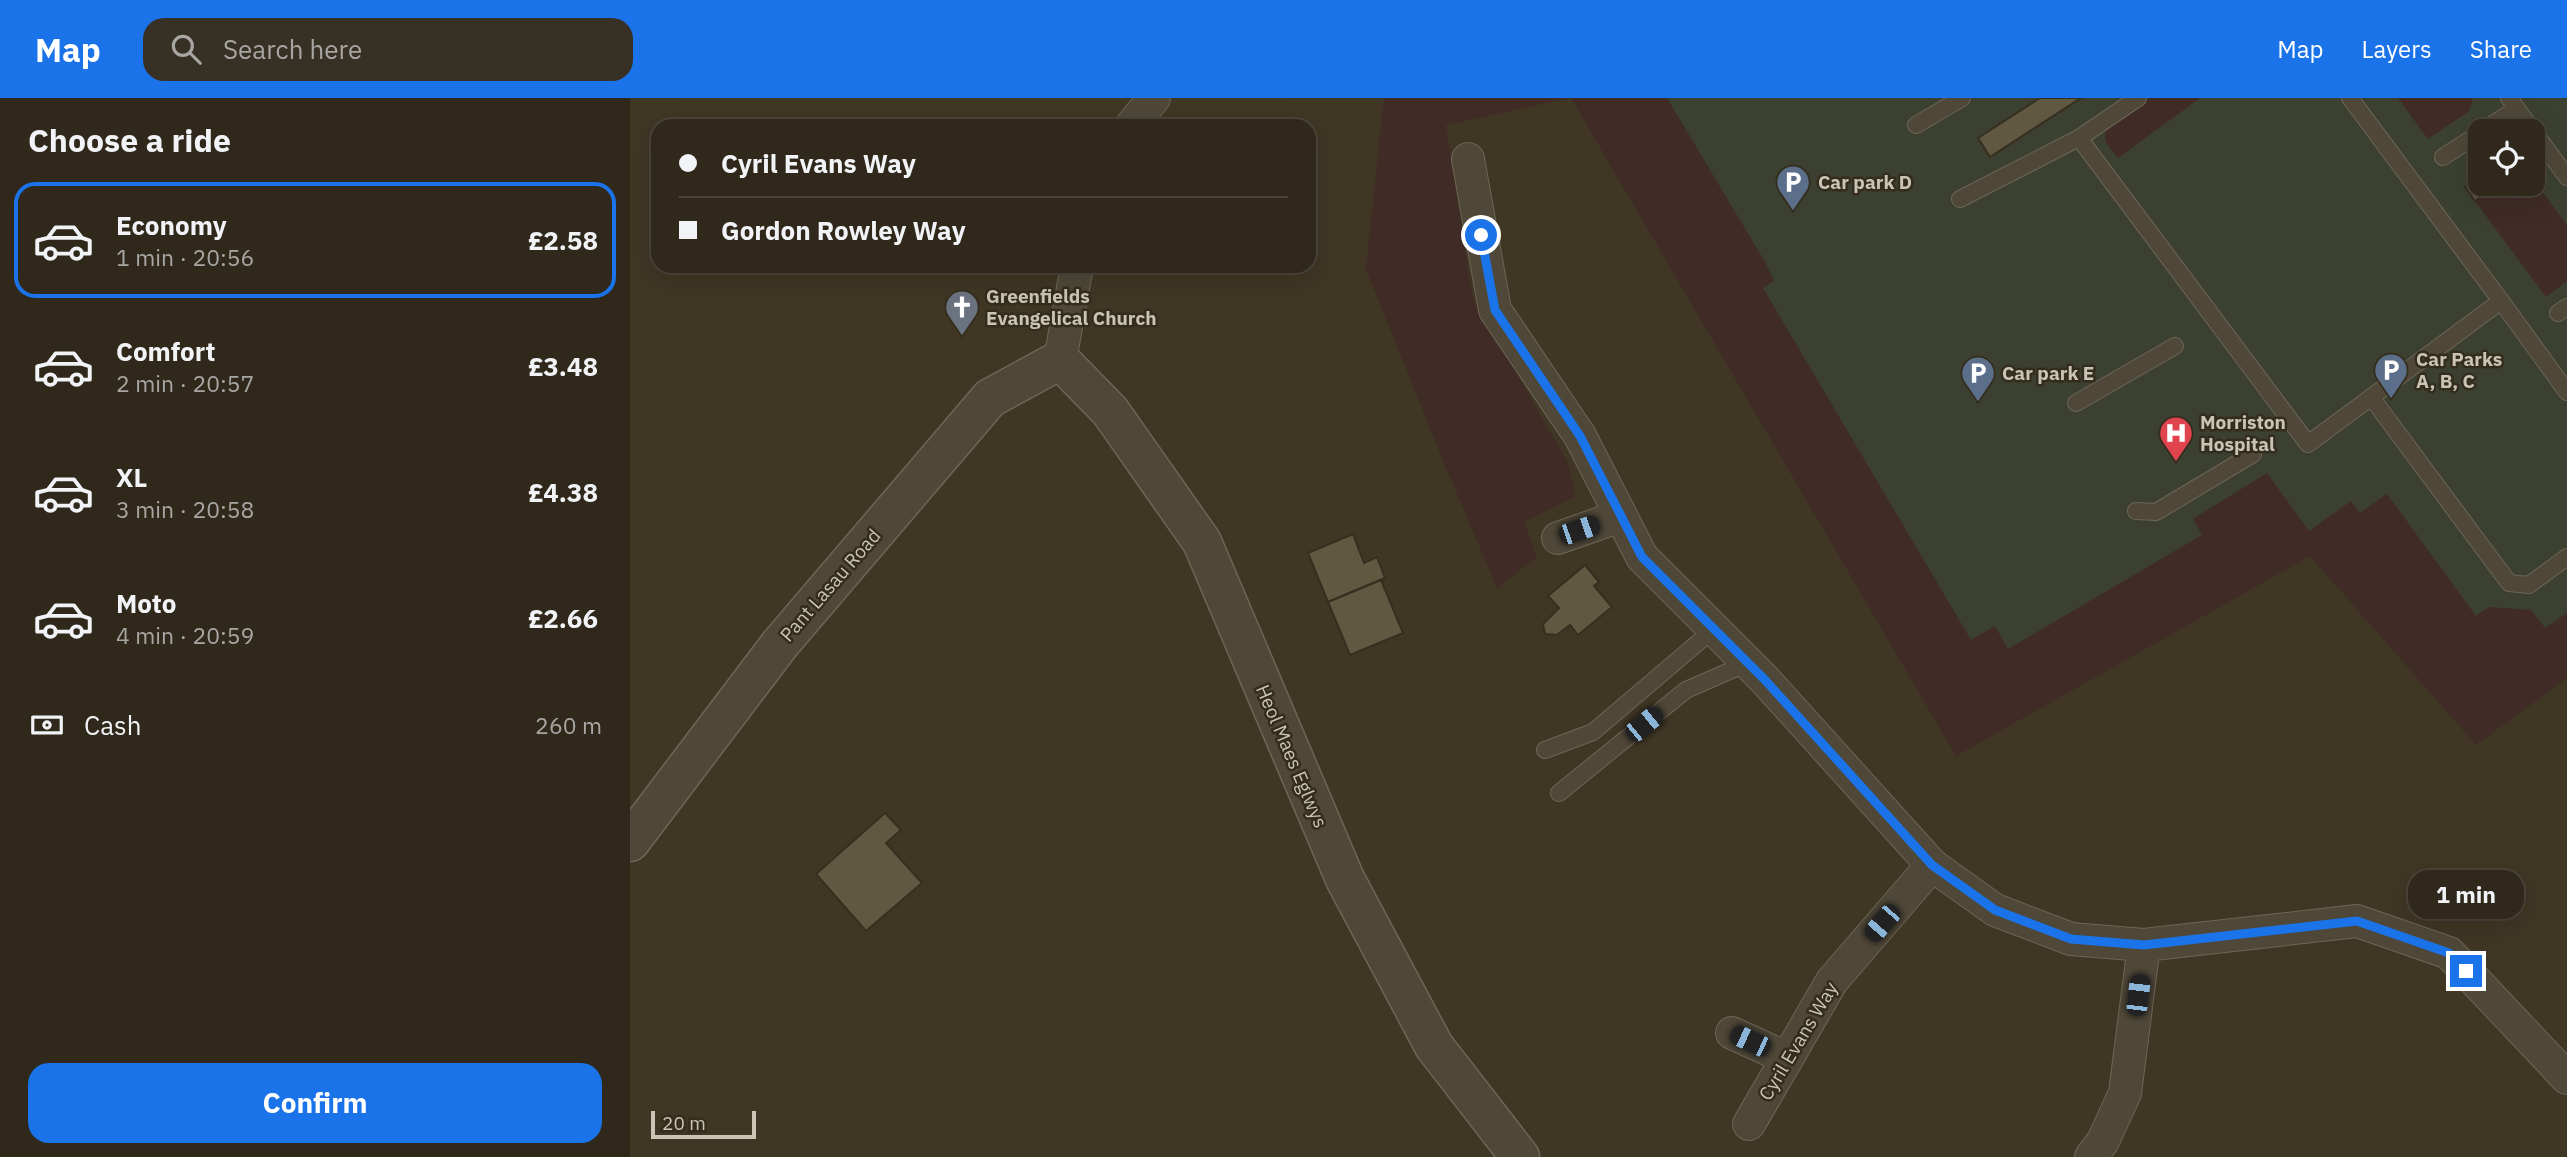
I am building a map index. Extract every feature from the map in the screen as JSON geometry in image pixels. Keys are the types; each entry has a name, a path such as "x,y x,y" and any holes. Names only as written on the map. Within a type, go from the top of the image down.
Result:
{"street":[{"path":"1137,119 1154,98"},
{"path":"1468,159 1495,310 1580,436 1642,557 1748,663 1932,865 1995,910 2071,939 2144,945 2357,921 2449,953 2567,1078"},
{"path":"1060,360 1076,273"},
{"name":"Pant Lasau Road","path":"630,842 779,644 990,398 1060,360"},
{"name":"Heol Maes Eglwys","path":"1060,360 1110,411 1202,542 1345,879 1434,1046 1520,1157"},
{"path":"1558,538 1621,516"},
{"name":"Cyril Evans Way","path":"1749,1124 1832,981 1932,865"},
{"path":"2091,1157 2103,1141 2125,1093 2144,945"},
{"path":"1732,1033 1787,1058"}],"lane":[{"path":"1916,125 1962,98"},
{"path":"1960,199 2079,138 2138,98"},
{"path":"2350,98 2567,392"},
{"path":"2495,119 2512,104 2567,177"},
{"path":"2079,138 2308,444 2501,301"},
{"path":"2442,157 2468,140"},
{"path":"2076,402 2175,346"},
{"path":"2371,397 2509,583 2529,585 2567,557"},
{"path":"2136,511 2156,512 2253,454"},
{"path":"1545,750 1593,732 1714,629"},
{"path":"1559,793 1686,690 1748,663"}],"shaded area":[{"path":"1384,98 1569,98 1446,125 1472,296 1568,463 1575,496 1524,522 1537,557 1497,588 1366,269"},
{"name":"Morriston Hospital","path":"1571,98 2567,98 2567,678 2476,745 2310,556 1956,756"},
{"path":"1571,98 1667,98 1765,262 1774,281 1763,288 1971,640 1995,626 2008,649 2202,535 2193,519 2267,473 2309,531 2351,501 2360,513 2387,494 2476,616 2489,607 2531,610 2545,628 2567,613 2567,678 2476,745 2310,556 1956,756"},
{"path":"2150,98 2200,98 2118,158 2105,140 2108,127"},
{"path":"2398,98 2471,98 2473,101 2469,111 2428,139"},
{"path":"2545,195 2567,225 2567,281 2546,297 2475,201 2482,196"}],"building":[{"path":"2040,98 2081,98 1990,157 1978,138"},
{"path":"1353,534 1364,563 1377,557 1385,578 1328,602 1308,553"},
{"path":"1585,565 1599,582 1594,586 1612,607 1578,635 1570,625 1557,635 1545,634 1543,624 1559,608 1548,596"},
{"path":"1381,580 1403,633 1350,655 1328,602"},
{"path":"885,813 901,830 886,843 922,883 866,931 816,874"}],"place":[{"name":"Car park D","path":"1793,212"},
{"name":"Greenfields Evangelical Church","path":"962,337"},
{"name":"Car Parks A, B, C","path":"2391,400"},
{"name":"Car park E","path":"1978,403"},
{"name":"Morriston Hospital","path":"2176,463"}],"route":[{"path":"1481,235 1495,310 1580,436 1642,557 1765,680 1932,865 1995,910 2071,939 2144,945 2357,921 2449,953 2466,971"}]}
